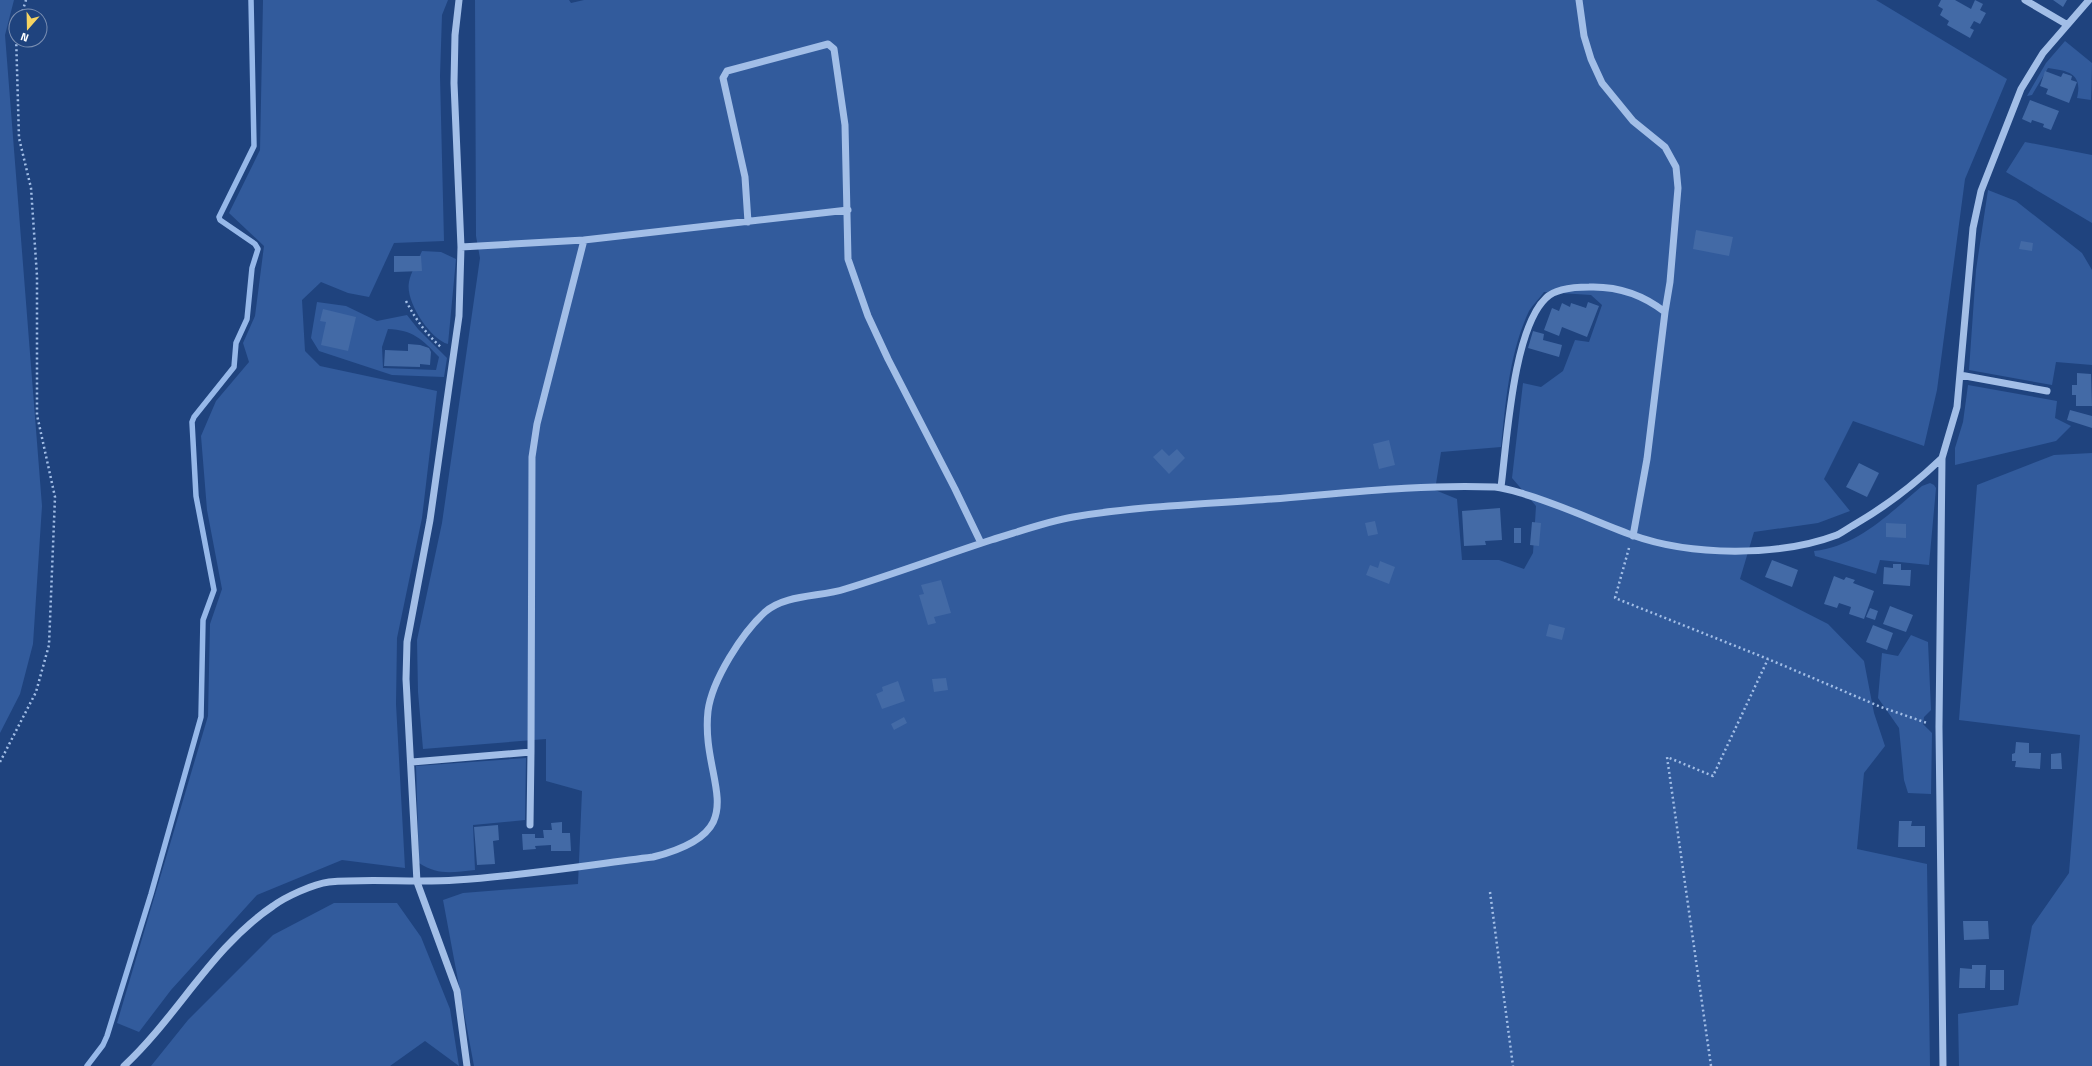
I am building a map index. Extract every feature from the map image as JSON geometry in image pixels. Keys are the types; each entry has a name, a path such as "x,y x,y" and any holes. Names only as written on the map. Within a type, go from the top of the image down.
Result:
{"street":[{"path":"459,0 454,83 461,247 459,316 430,520 407,642 406,679 412,762 417,882 457,991 467,1066"},
{"path":"1579,0 1584,36 1591,59 1602,83 1633,121 1666,147 1676,167 1678,188 1670,282 1647,459 1633,536"},
{"path":"2025,0 2066,24"},
{"path":"1943,1066 1939,727 1942,458 1953,425 1960,375 1973,228 1981,190 2021,90 2039,58 2066,24 2089,0"},
{"path":"748,222 745,177 723,78 727,71 828,44 834,49 845,125 848,259 868,316 955,489 980,544"},
{"path":"461,247 584,240 848,210"},
{"path":"530,824 532,457 537,424 584,240"},
{"path":"1501,487 1520,351 1535,312 1546,297 1559,290 1602,286 1648,299 1665,312"},
{"path":"1960,375 2047,391"},
{"path":"124,1066 143,1048 224,950 248,926 273,906 294,894 327,882 417,882 457,880 653,857 680,850 697,840 713,824 718,802 709,744 708,712 716,682 735,649 766,610 782,602 840,591 980,544 1071,518 1145,509 1435,486 1501,487 1552,502 1633,536 1680,546 1740,552 1791,546 1838,534 1870,516 1902,493 1942,458"},
{"path":"412,762 531,752"}],"path":[{"path":"0,762 36,692 49,645 55,497 37,415 37,276 31,188 19,138 16,48"},
{"path":"406,301 415,319 431,338 454,357"},
{"path":"1633,536 1615,598 1768,659 1881,707 1939,727"},
{"path":"1711,1066 1667,757 1713,776 1768,659"},
{"path":"1490,892 1513,1066"}],"shaded area":[{"path":"0,0 14,0 12,8 8,8 8,23 5,35 42,506 33,644 20,694 0,733"},
{"path":"263,0 448,0 442,15 440,76 444,241 394,243 369,297 348,293 321,282 302,300 305,351 320,366 437,391 422,518 397,638 396,704 405,868 342,860 257,895 171,990 139,1032 117,1023 208,716 210,624 222,589 207,510 201,436 216,401 249,362 243,343 255,316 264,246 229,213 260,150"},
{"path":"475,0 569,0 571,3 584,0 1876,0 2007,79 1965,179 1937,390 1924,446 1853,421 1824,479 1850,511 1818,523 1754,532 1740,579 1828,624 1864,661 1874,713 1885,746 1864,773 1857,849 1927,864 1930,1066 474,1066 443,900 463,893 578,884 582,791 546,781 546,739 423,749 418,692 417,640 442,523 480,258 476,236","holes":["1544,292 1591,295 1602,305 1589,342 1575,340 1563,371 1541,387 1523,383 1512,478 1536,506 1533,553 1524,569 1499,560 1462,560 1457,499 1435,490 1441,452 1501,447 1509,378 1522,327 1529,311"]},
{"path":"2065,41 2092,63 2091,100 2077,98 2078,83 2076,78 2068,72 2048,68 2032,95 2027,96 2046,63"},
{"path":"2025,142 2092,155 2092,223 2006,172"},
{"path":"1988,190 2016,201 2082,253 2092,270 2092,365 2056,362 2052,385 1969,370 1976,270"},
{"path":"422,251 441,252 456,259 448,344 441,341 427,327 420,318 411,299 409,282"},
{"path":"317,302 346,306 377,321 407,315 418,329 447,358 444,377 392,375 319,351 311,338","holes":["388,329 404,331 422,340 439,357 436,370 383,368 382,347"]},
{"path":"1968,385 2057,401 2055,418 2071,426 2056,441 1955,465 1955,448 1963,422"},
{"path":"2092,453 2092,1066 1959,1066 1958,1014 2018,1005 2032,926 2069,873 2080,735 1959,720 1977,485 2054,455"},
{"path":"1930,483 1936,488 1929,565 1880,560 1876,574 1815,556 1814,551 1845,543 1859,536 1885,518 1922,486"},
{"path":"1911,635 1928,642 1931,710 1924,717 1923,724 1932,733 1931,794 1908,793 1904,780 1899,728 1878,698 1882,653 1898,656"},
{"path":"526,758 525,820 473,825 475,870 446,872 433,870 419,863 416,766"},
{"path":"334,903 397,903 421,937 450,1009 459,1066 425,1041 390,1066 151,1066 188,1020 273,935"}],"building":[{"path":"1941,0 1955,0 1971,9 1975,0 1983,4 1980,10 1986,13 1980,24 1974,21 1970,28 1974,30 1970,38 1947,25 1949,21 1940,15 1943,9 1938,6"},
{"path":"2053,0 2067,0 2063,7"},
{"path":"2045,71 2061,77 2063,73 2072,76 2071,80 2077,82 2069,103 2046,94 2048,89 2040,86"},
{"path":"2030,100 2059,111 2051,130 2043,127 2044,124 2032,120 2031,123 2022,119"},
{"path":"1696,230 1733,237 1729,256 1693,249"},
{"path":"2021,241 2033,243 2032,251 2019,249"},
{"path":"394,256 421,256 422,271 394,272"},
{"path":"1588,302 1599,306 1587,337 1562,327 1559,336 1544,330 1552,308 1559,311 1562,303 1570,307 1571,303 1586,308"},
{"path":"323,309 356,317 348,351 321,345 326,322 320,321"},
{"path":"1533,331 1544,334 1543,340 1562,345 1559,357 1528,348"},
{"path":"408,344 420,345 429,348 431,352 430,365 420,364 420,367 384,366 385,350 408,351"},
{"path":"2077,373 2091,374 2092,406 2076,406 2076,395 2072,395 2072,385 2077,385"},
{"path":"2070,410 2092,416 2092,428 2067,420"},
{"path":"1389,440 1395,465 1379,469 1373,444"},
{"path":"1162,449 1169,456 1177,449 1185,458 1169,474 1153,457"},
{"path":"1859,463 1879,473 1867,497 1846,487"},
{"path":"1500,508 1502,540 1485,541 1486,545 1464,546 1462,511"},
{"path":"1375,521 1378,534 1368,536 1365,523"},
{"path":"1532,522 1541,523 1539,546 1530,545"},
{"path":"1886,523 1906,524 1906,538 1886,537"},
{"path":"1514,528 1521,528 1521,543 1514,543"},
{"path":"1772,560 1798,570 1792,587 1765,577"},
{"path":"1380,561 1395,567 1389,584 1366,575 1370,565 1378,568"},
{"path":"1893,564 1901,564 1901,570 1911,570 1910,586 1883,584 1884,567 1893,568"},
{"path":"1834,576 1844,580 1846,577 1855,580 1853,583 1874,591 1864,619 1849,614 1851,607 1839,603 1837,608 1824,604"},
{"path":"941,580 951,613 934,617 936,623 928,625 919,595 924,594 921,585"},
{"path":"1890,606 1913,615 1906,632 1883,624"},
{"path":"1870,608 1878,611 1875,620 1866,617"},
{"path":"1549,624 1565,628 1562,640 1546,636"},
{"path":"1873,625 1893,633 1887,650 1866,642"},
{"path":"946,678 948,690 934,692 932,679"},
{"path":"898,681 905,701 882,709 876,694 883,691 882,687"},
{"path":"904,717 907,723 894,730 891,724"},
{"path":"2016,742 2029,743 2029,753 2041,753 2040,769 2015,767 2016,761 2012,761 2012,754 2015,753"},
{"path":"2061,753 2062,769 2051,769 2051,754"},
{"path":"1899,821 1912,821 1911,826 1925,826 1925,847 1898,847"},
{"path":"562,822 562,833 570,833 571,851 551,851 551,845 535,846 536,849 523,850 522,834 535,834 535,838 544,838 543,830 552,830 551,823"},
{"path":"498,825 499,840 493,841 495,864 477,865 474,827"},
{"path":"1963,921 1988,921 1989,939 1964,940"},
{"path":"1972,965 1986,965 1985,988 1959,988 1960,968 1972,969"},
{"path":"1990,970 2004,970 2004,990 1990,990"}],"waterway":[{"path":"87,1066 103,1045 107,1036 151,894 201,717 203,620 214,590 196,496 192,422 194,417 234,367 236,343 247,319 252,268 258,249 255,244 220,220 219,217 254,146 251,0"}]}
